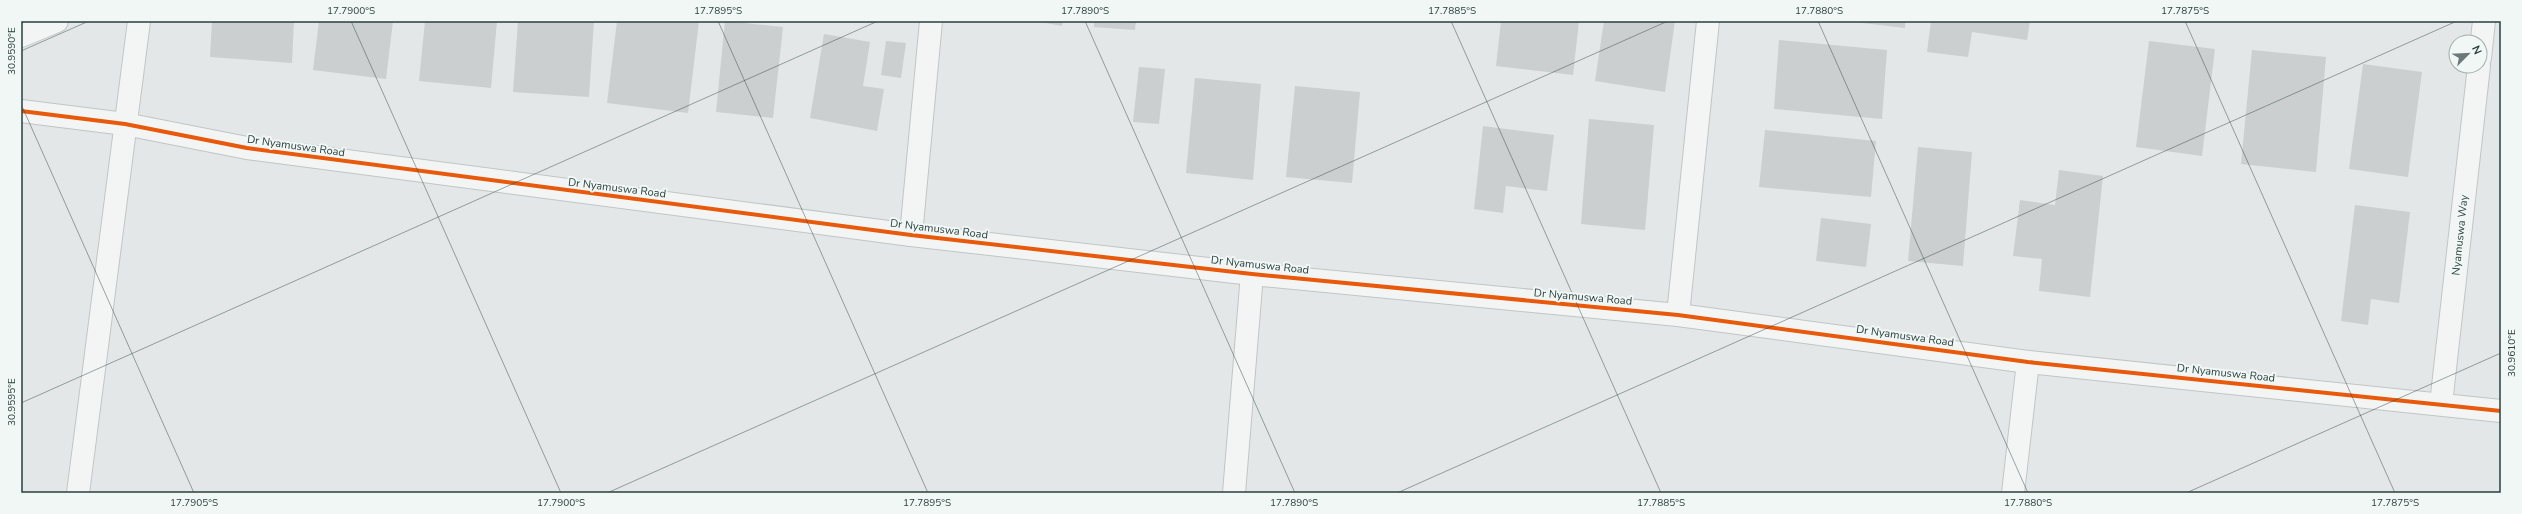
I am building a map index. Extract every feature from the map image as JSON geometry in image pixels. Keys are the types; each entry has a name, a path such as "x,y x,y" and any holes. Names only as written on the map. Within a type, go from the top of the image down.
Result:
{"street":[{"path":"21,36 57,21"},
{"path":"78,493 139,21"},
{"path":"911,235 931,21"},
{"path":"1678,315 1708,21"},
{"path":"2483,34 2484,21"},
{"name":"Nyamuswa Way","path":"2441,404 2478,74"},
{"name":"Dr Nyamuswa Road","path":"21,111 125,124 247,148 911,235 1252,274 1678,315 2028,362 2501,411"},
{"path":"1234,493 1252,274"},
{"path":"2014,493 2028,362"}],"building":[{"path":"212,21 294,21 292,63 210,57"},
{"path":"319,21 393,21 386,79 313,70"},
{"path":"425,21 497,21 491,88 419,81"},
{"path":"518,21 594,21 589,97 513,92"},
{"path":"617,21 699,21 688,113 607,103"},
{"path":"725,21 783,27 773,118 716,112"},
{"path":"1035,21 1063,21 1062,26"},
{"path":"1094,21 1136,21 1135,30 1094,27"},
{"path":"1501,21 1579,21 1573,75 1496,66"},
{"path":"1604,21 1675,21 1665,92 1595,81"},
{"path":"1846,21 1905,21 1905,28"},
{"path":"1931,21 2030,21 2027,40 1972,32 1968,57 1927,52"},
{"path":"824,34 870,42 863,86 884,89 877,131 810,118"},
{"path":"1779,40 1887,50 1882,119 1774,109"},
{"path":"886,41 906,43 901,78 881,75"},
{"path":"2149,41 2215,49 2202,156 2136,147"},
{"path":"2252,50 2326,57 2316,172 2241,164"},
{"path":"2363,64 2422,72 2408,177 2349,169"},
{"path":"1139,67 1165,69 1159,124 1133,122"},
{"path":"1195,78 1261,84 1253,180 1186,173"},
{"path":"1295,86 1360,92 1352,183 1286,177"},
{"path":"1589,119 1654,125 1645,230 1581,224"},
{"path":"1483,126 1554,135 1547,191 1506,186 1503,213 1474,209"},
{"path":"1765,130 1876,141 1871,197 1759,187"},
{"path":"1918,147 1972,152 1963,266 1908,261"},
{"path":"2059,170 2103,176 2090,297 2039,291 2042,259 2013,256 2020,200 2055,205"},
{"path":"2355,205 2410,212 2399,303 2371,299 2368,325 2341,321"},
{"path":"1821,218 1871,224 1866,267 1816,261"}],"cycle path":[{"path":"21,111 125,124 247,148 911,235 1252,274 1678,315 2028,362 2501,411"}]}
